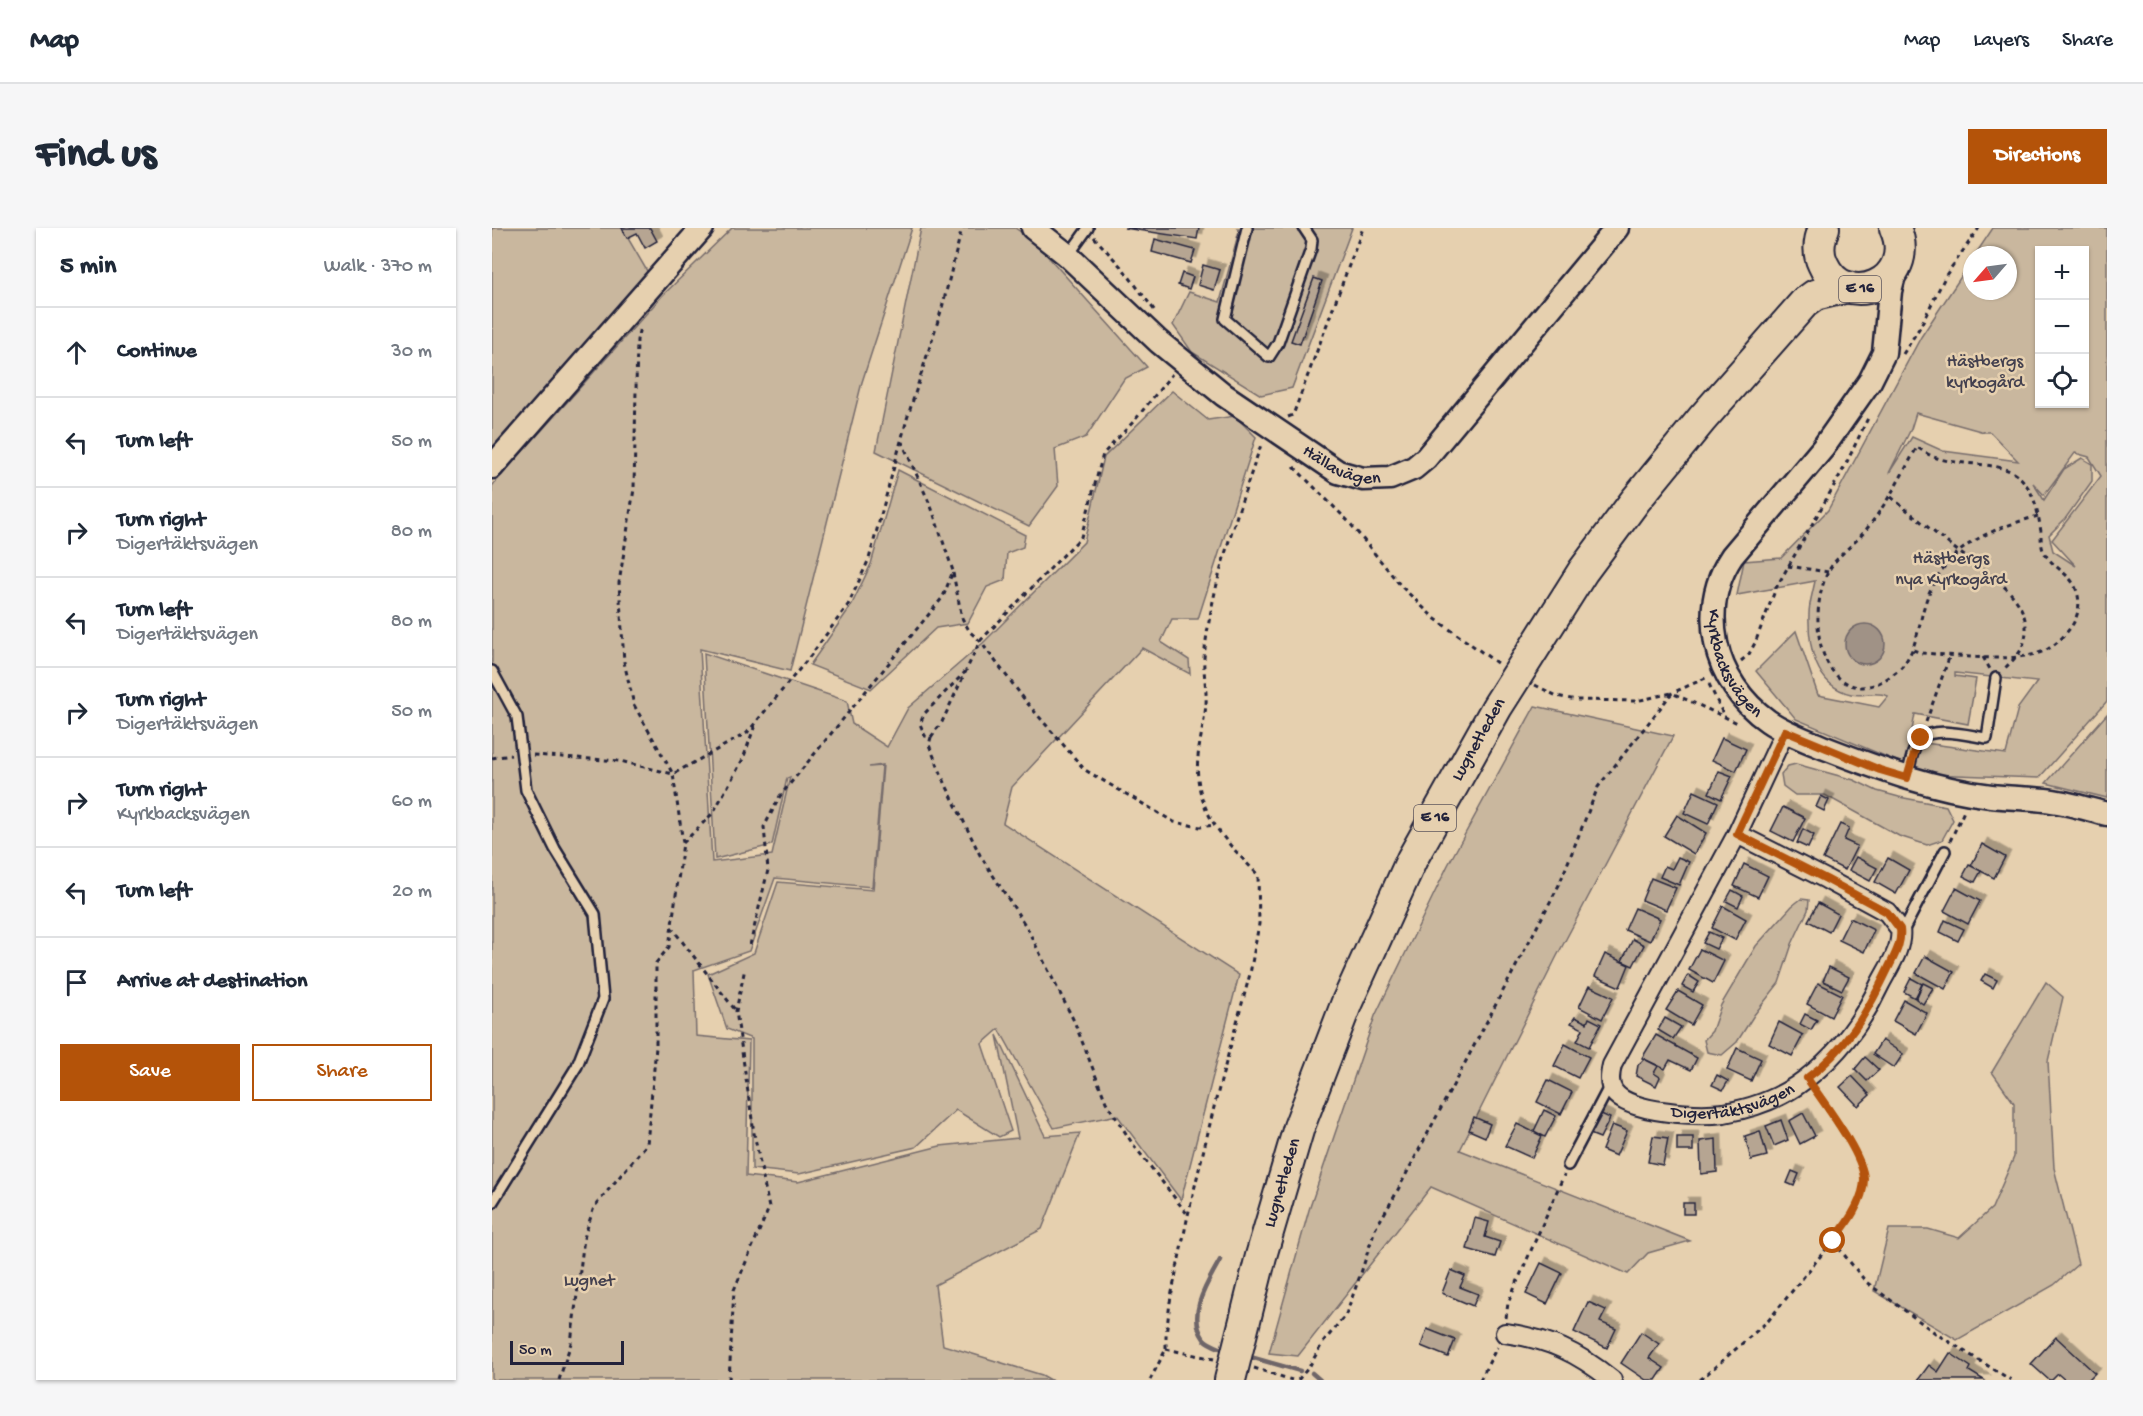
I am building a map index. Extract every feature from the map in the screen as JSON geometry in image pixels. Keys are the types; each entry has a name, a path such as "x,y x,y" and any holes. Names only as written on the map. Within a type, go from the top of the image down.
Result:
{"highway":[{"name":"E 16","path":"1823,232 1821,260 1825,270 1834,280 1852,288 1876,286 1886,280 1901,244"},
{"name":"Lugnetleden","path":"1780,329 1797,296 1823,232"},
{"name":"Lugnetleden","path":"1236,1370 1261,1256 1299,1127 1347,1002 1412,859 1497,707 1583,571 1635,501 1702,419 1804,303 1815,295 1852,288"}],"street":[{"path":"492,467 702,228"},
{"name":"Hällavägen","path":"1033,228 1068,256 1160,342 1224,395 1338,472 1363,480 1400,475 1414,468 1440,442 1617,228"},
{"name":"Kyrkbacksvägen","path":"1901,244 1890,291 1884,354 1879,365 1857,402 1823,448 1732,556 1720,576 1713,616 1717,645 1716,674 1767,720 1785,731 1880,770 1989,796 2047,800 2107,814"},
{"path":"1852,288 1869,298 1887,335"},
{"path":"1610,1085 1612,1065 1737,834 1785,731"},
{"path":"1737,834 1887,912 1899,926 1901,935"},
{"name":"Digertäktsvägen","path":"1610,1085 1613,1092 1621,1099 1635,1105 1676,1113 1700,1115 1724,1113 1772,1099 1807,1078 1837,1051 1856,1029 1900,944 1901,935"},
{"path":"1505,1333 1527,1336 1559,1346 1592,1364 1612,1380"}],"lane":[{"path":"1247,228 1225,319 1269,357 1278,343 1311,249 1312,240 1304,228"},
{"path":"1068,256 1087,229"},
{"path":"492,671 517,717 526,790 555,849 595,914 603,999 577,1066 492,1203"},
{"path":"1907,778 1921,738 1936,731 1987,738 1996,678"},
{"path":"1901,935 1945,851"},
{"path":"1568,1165 1610,1085"}],"path":[{"path":"492,758 521,754 620,761 673,774 747,733 811,655 848,605 869,559 963,228"},
{"path":"1284,418 1293,415 1363,228"},
{"path":"1898,363 1920,327 1946,275 1979,228"},
{"path":"1087,229 1124,270 1161,319"},
{"path":"559,1380 571,1343 584,1238 594,1207 647,1144 656,1047 656,963 669,947 683,843 673,774 634,705 624,662 619,583 634,489 637,340 641,321"},
{"path":"1183,361 1135,420 1102,454 1081,537 980,641 929,745 980,855 1027,928 1074,1021 1106,1102 1132,1143 1188,1215"},
{"path":"1531,683 1557,696 1576,700 1636,701 1672,693 1742,661 1755,644 1776,588 1844,468 1870,414"},
{"path":"902,440 932,509 953,571 962,618 970,632 980,641 1028,704 1085,770 1174,822 1200,827 1214,825"},
{"path":"1150,1380 1166,1349 1170,1302 1188,1215 1215,1103 1251,974 1259,924 1258,875 1223,838 1202,800 1198,782 1198,745 1206,703 1204,660 1222,567 1262,442 1270,448"},
{"path":"1913,650 1922,653 1983,657 2015,657 2036,654 2048,649 2063,638 2073,623 2079,607 2072,579 2048,559 2043,549 2038,516 2027,484 2014,473 1998,468 1936,458 1917,447 1890,497 1863,533 1828,572 1818,610 1818,634 1823,656 1831,670 1843,682 1855,687 1877,685 1898,671 1913,650 1925,600 1938,575 1959,551 1975,539 1995,530 2038,516"},
{"path":"1287,461 1334,505 1401,586 1434,618 1501,666"},
{"path":"1890,497 1995,578 2019,602 2024,618 2025,636 2021,649 1996,678 1983,657"},
{"path":"1788,566 1828,572"},
{"path":"750,945 768,870 764,827 780,796 943,597 953,571"},
{"path":"1921,738 1950,655"},
{"path":"931,737 925,736 920,724 924,714 966,671"},
{"path":"1716,674 1725,717"},
{"path":"1672,693 1744,725"},
{"path":"1298,1380 1346,1314 1375,1229 1559,885 1598,786 1672,693"},
{"path":"683,843 713,813 743,759 757,721"},
{"path":"1945,851 1968,803"},
{"path":"671,927 736,1011"},
{"path":"729,1380 734,1290 769,1208 754,1133 736,1011 745,968"},
{"path":"1700,1380 1768,1321 1833,1241 1858,1204 1864,1180 1860,1159 1807,1078"},
{"path":"1480,1380 1505,1333 1508,1303 1568,1165"},
{"path":"1833,1241 1866,1282 1938,1335 2011,1380"},
{"path":"1166,1349 1236,1370 1292,1380"}],"green space":[{"path":"492,228 622,228 654,283 492,470"},
{"name":"Lugnet","path":"732,228 912,228 862,382 790,671 700,649 712,862 772,855 790,777 787,778 772,845 715,859 704,653 847,701 852,724 887,747 908,708 983,643 1084,542 1104,457 1172,391 1208,420 1235,416 1256,437 1198,619 1172,619 1161,642 1189,660 1190,674 1142,648 1012,787 1003,823 1239,975 1181,1200 1117,1115 1054,1128 999,1029 982,1044 1011,1131 999,1137 956,1110 916,1147 799,1174 752,1169 752,1039 727,1029 708,974 754,953 778,882 873,890 883,765 869,767 882,766 872,887 775,878 749,951 694,970 696,1036 749,1041 746,1176 798,1182 940,1146 1018,1138 997,1035 1045,1136 1080,1133 1042,1229 935,1285 943,1345 1042,1375 1051,1380 492,1380 492,486 662,296"},
{"path":"921,228 1015,228 1034,241 1147,367 1124,379 1086,437 1055,449 1058,486 1029,526 876,451"},
{"path":"1237,228 1352,228 1292,388 1261,395 1192,352 1173,325 1189,292 1220,302 1239,231"},
{"path":"1993,228 2107,228 2107,701 2039,778 1928,774 1796,719 1756,671 1796,631 1818,695 1879,707 1888,696 1851,694 1839,690 1822,674 1812,651 1809,626 1815,581 1737,595 1744,561 1781,558 1828,510 1921,337 1963,274 1963,300 2017,300 2017,246 1981,246","holes":["1916,413 1990,432 2018,461 1943,451 1912,437 1889,473 1911,429","2075,453 2089,457 2101,476 2052,540 2076,566 2053,551 2049,535 2065,519 2092,481 2092,464 2082,458 2064,469 2044,500 2033,483 2044,495","1955,673 2037,682 2018,708 2006,754 1910,741 1915,714 1968,724 1976,679 1955,676"]},
{"path":"898,470 1025,535 1023,547 1007,553 1005,580 987,587 968,623 936,628 871,689 810,665 851,606 871,564"},
{"path":"1535,706 1673,736 1556,958 1460,1150 1690,1241 1648,1253 1628,1274 1431,1187 1298,1356 1269,1353 1309,1210 1375,1016 1448,865"},
{"path":"2107,714 2107,798 2046,783"},
{"path":"1796,764 1854,780 1877,791 1946,806 1953,820 1942,840 1927,845 1899,836 1825,795 1795,795 1783,786 1781,774 1788,766"},
{"path":"1801,899 1809,900 1808,910 1792,944 1779,983 1754,1015 1737,1042 1722,1055 1707,1052 1704,1040 1712,1031 1721,1005 1756,946"},
{"path":"2046,982 2063,997 2048,1061 2054,1168 2078,1264 2054,1285 1957,1340 1874,1291 1889,1229 1928,1229 1959,1238 1992,1208 2014,1157 2014,1103 1992,1072"}],"shaded area":[{"path":"1865,624 1873,625 1879,630 1884,636 1884,652 1879,658 1873,663 1865,664 1857,663 1851,658 1846,652 1845,644 1846,636 1851,630 1857,625"}],"building":[{"path":"622,228 650,228 657,241 645,248 637,233 627,238"},
{"path":"1124,228 1199,228 1197,239"},
{"path":"1155,239 1195,250 1191,263 1152,252"},
{"path":"1203,265 1220,270 1214,290 1198,285"},
{"path":"1182,273 1193,277 1189,289 1178,285"},
{"path":"1314,278 1322,281 1300,344 1291,341"},
{"path":"1722,738 1746,749 1736,771 1712,760"},
{"path":"1719,771 1732,776 1721,799 1709,793"},
{"path":"1694,791 1718,802 1708,824 1684,813"},
{"path":"1821,796 1829,800 1824,811 1816,807"},
{"path":"1783,807 1805,818 1793,842 1771,831"},
{"path":"1677,815 1706,833 1694,854 1664,836"},
{"path":"1840,824 1849,828 1844,840 1857,846 1845,870 1823,859"},
{"path":"1803,829 1814,835 1808,848 1797,843"},
{"path":"1982,844 2005,857 1994,878 1971,866"},
{"path":"1678,857 1689,862 1679,885 1660,877 1665,866 1672,869"},
{"path":"1856,857 1877,868 1870,881 1849,870"},
{"path":"1888,858 1909,870 1896,894 1875,882"},
{"path":"1744,864 1768,876 1758,897 1734,886"},
{"path":"1969,865 1981,871 1975,882 1963,876"},
{"path":"1651,878 1676,888 1666,910 1642,900"},
{"path":"1956,888 1980,901 1968,924 1944,911"},
{"path":"1732,890 1743,896 1738,907 1726,901"},
{"path":"1818,903 1838,914 1829,932 1808,921"},
{"path":"1723,906 1746,919 1735,940 1712,928"},
{"path":"1635,908 1660,919 1650,941 1625,930"},
{"path":"1850,918 1874,930 1864,952 1839,940"},
{"path":"1945,920 1964,929 1958,941 1940,932"},
{"path":"1709,932 1722,938 1716,949 1703,943"},
{"path":"1633,939 1644,945 1633,966 1622,961"},
{"path":"1700,949 1724,961 1713,983 1689,970"},
{"path":"1605,954 1629,965 1620,987 1595,976"},
{"path":"1925,956 1954,972 1945,989 1916,973"},
{"path":"1829,967 1849,977 1842,990 1823,981"},
{"path":"1985,974 1997,980 1993,988 1981,981"},
{"path":"1688,975 1699,982 1693,992 1682,986"},
{"path":"1911,978 1922,984 1915,998 1904,992"},
{"path":"1818,983 1842,995 1831,1017 1807,1004"},
{"path":"1923,983 1933,988 1923,1004 1916,999"},
{"path":"1589,986 1613,997 1602,1019 1579,1007"},
{"path":"1678,991 1702,1005 1691,1025 1666,1010"},
{"path":"1904,1000 1927,1013 1916,1034 1893,1021"},
{"path":"1805,1014 1817,1020 1811,1030 1800,1024"},
{"path":"1575,1017 1587,1023 1589,1018 1601,1024 1589,1047 1577,1041 1583,1029 1571,1023"},
{"path":"1665,1018 1681,1027 1673,1039 1658,1030"},
{"path":"1779,1022 1803,1035 1792,1056 1769,1044"},
{"path":"1656,1035 1697,1058 1691,1070 1670,1060 1665,1069 1642,1058"},
{"path":"1882,1040 1903,1054 1894,1068 1873,1054"},
{"path":"1565,1044 1589,1057 1578,1078 1554,1066"},
{"path":"1737,1048 1761,1059 1751,1081 1727,1070"},
{"path":"1865,1057 1879,1070 1867,1081 1855,1069"},
{"path":"1644,1059 1658,1066 1654,1073 1660,1077 1656,1086 1636,1076 1638,1065"},
{"path":"1717,1075 1728,1081 1723,1090 1712,1085"},
{"path":"1852,1076 1870,1095 1858,1106 1840,1087"},
{"path":"1548,1080 1572,1092 1561,1114 1537,1102"},
{"path":"1544,1110 1556,1116 1545,1137 1534,1131"},
{"path":"1599,1113 1610,1118 1600,1138 1590,1134"},
{"path":"1803,1113 1815,1136 1800,1144 1789,1121"},
{"path":"1474,1117 1490,1124 1485,1137 1469,1130"},
{"path":"1781,1120 1788,1140 1774,1146 1766,1126"},
{"path":"1517,1124 1542,1136 1532,1158 1505,1146"},
{"path":"1612,1125 1627,1131 1616,1156 1602,1150"},
{"path":"1760,1131 1767,1156 1751,1160 1745,1136"},
{"path":"1653,1136 1668,1138 1663,1165 1648,1162"},
{"path":"1677,1137 1693,1137 1693,1151 1677,1151"},
{"path":"1716,1139 1717,1172 1701,1174 1700,1141"},
{"path":"1792,1171 1799,1174 1794,1186 1787,1183"},
{"path":"1683,1203 1694,1203 1694,1214 1683,1214"},
{"path":"1475,1218 1489,1222 1485,1237 1500,1242 1495,1257 1467,1249"},
{"path":"1541,1263 1562,1273 1547,1304 1526,1294"},
{"path":"1451,1270 1465,1276 1460,1287 1478,1294 1473,1306 1442,1293"},
{"path":"1588,1302 1606,1310 1600,1322 1616,1329 1607,1348 1574,1332"},
{"path":"1427,1329 1455,1340 1448,1357 1421,1346"},
{"path":"1641,1332 1659,1344 1649,1358 1664,1368 1656,1380 1646,1380 1621,1363"},
{"path":"2056,1337 2095,1373 2088,1380 2065,1380 2058,1374 2049,1380 2031,1364"},
{"path":"1950,1353 1971,1367 1969,1371 1984,1380 1918,1380 1929,1365 1938,1372"}],"waterway":[{"path":"1220,1260 1201,1298 1197,1319 1204,1339 1225,1350"},
{"path":"1247,1356 1300,1371"},
{"path":"1312,1373 1320,1380"}],"route":[{"path":"1833,1241 1858,1204 1864,1180 1860,1159 1807,1078 1837,1051 1856,1029 1900,944 1900,929 1887,912 1737,834 1785,731 1880,770 1907,778 1921,738"}],"park label":[{"name":"Hästbergs kyrkogård","path":"1985,372"},
{"name":"Hästbergs nya Kyrkogård","path":"1951,569"}]}
